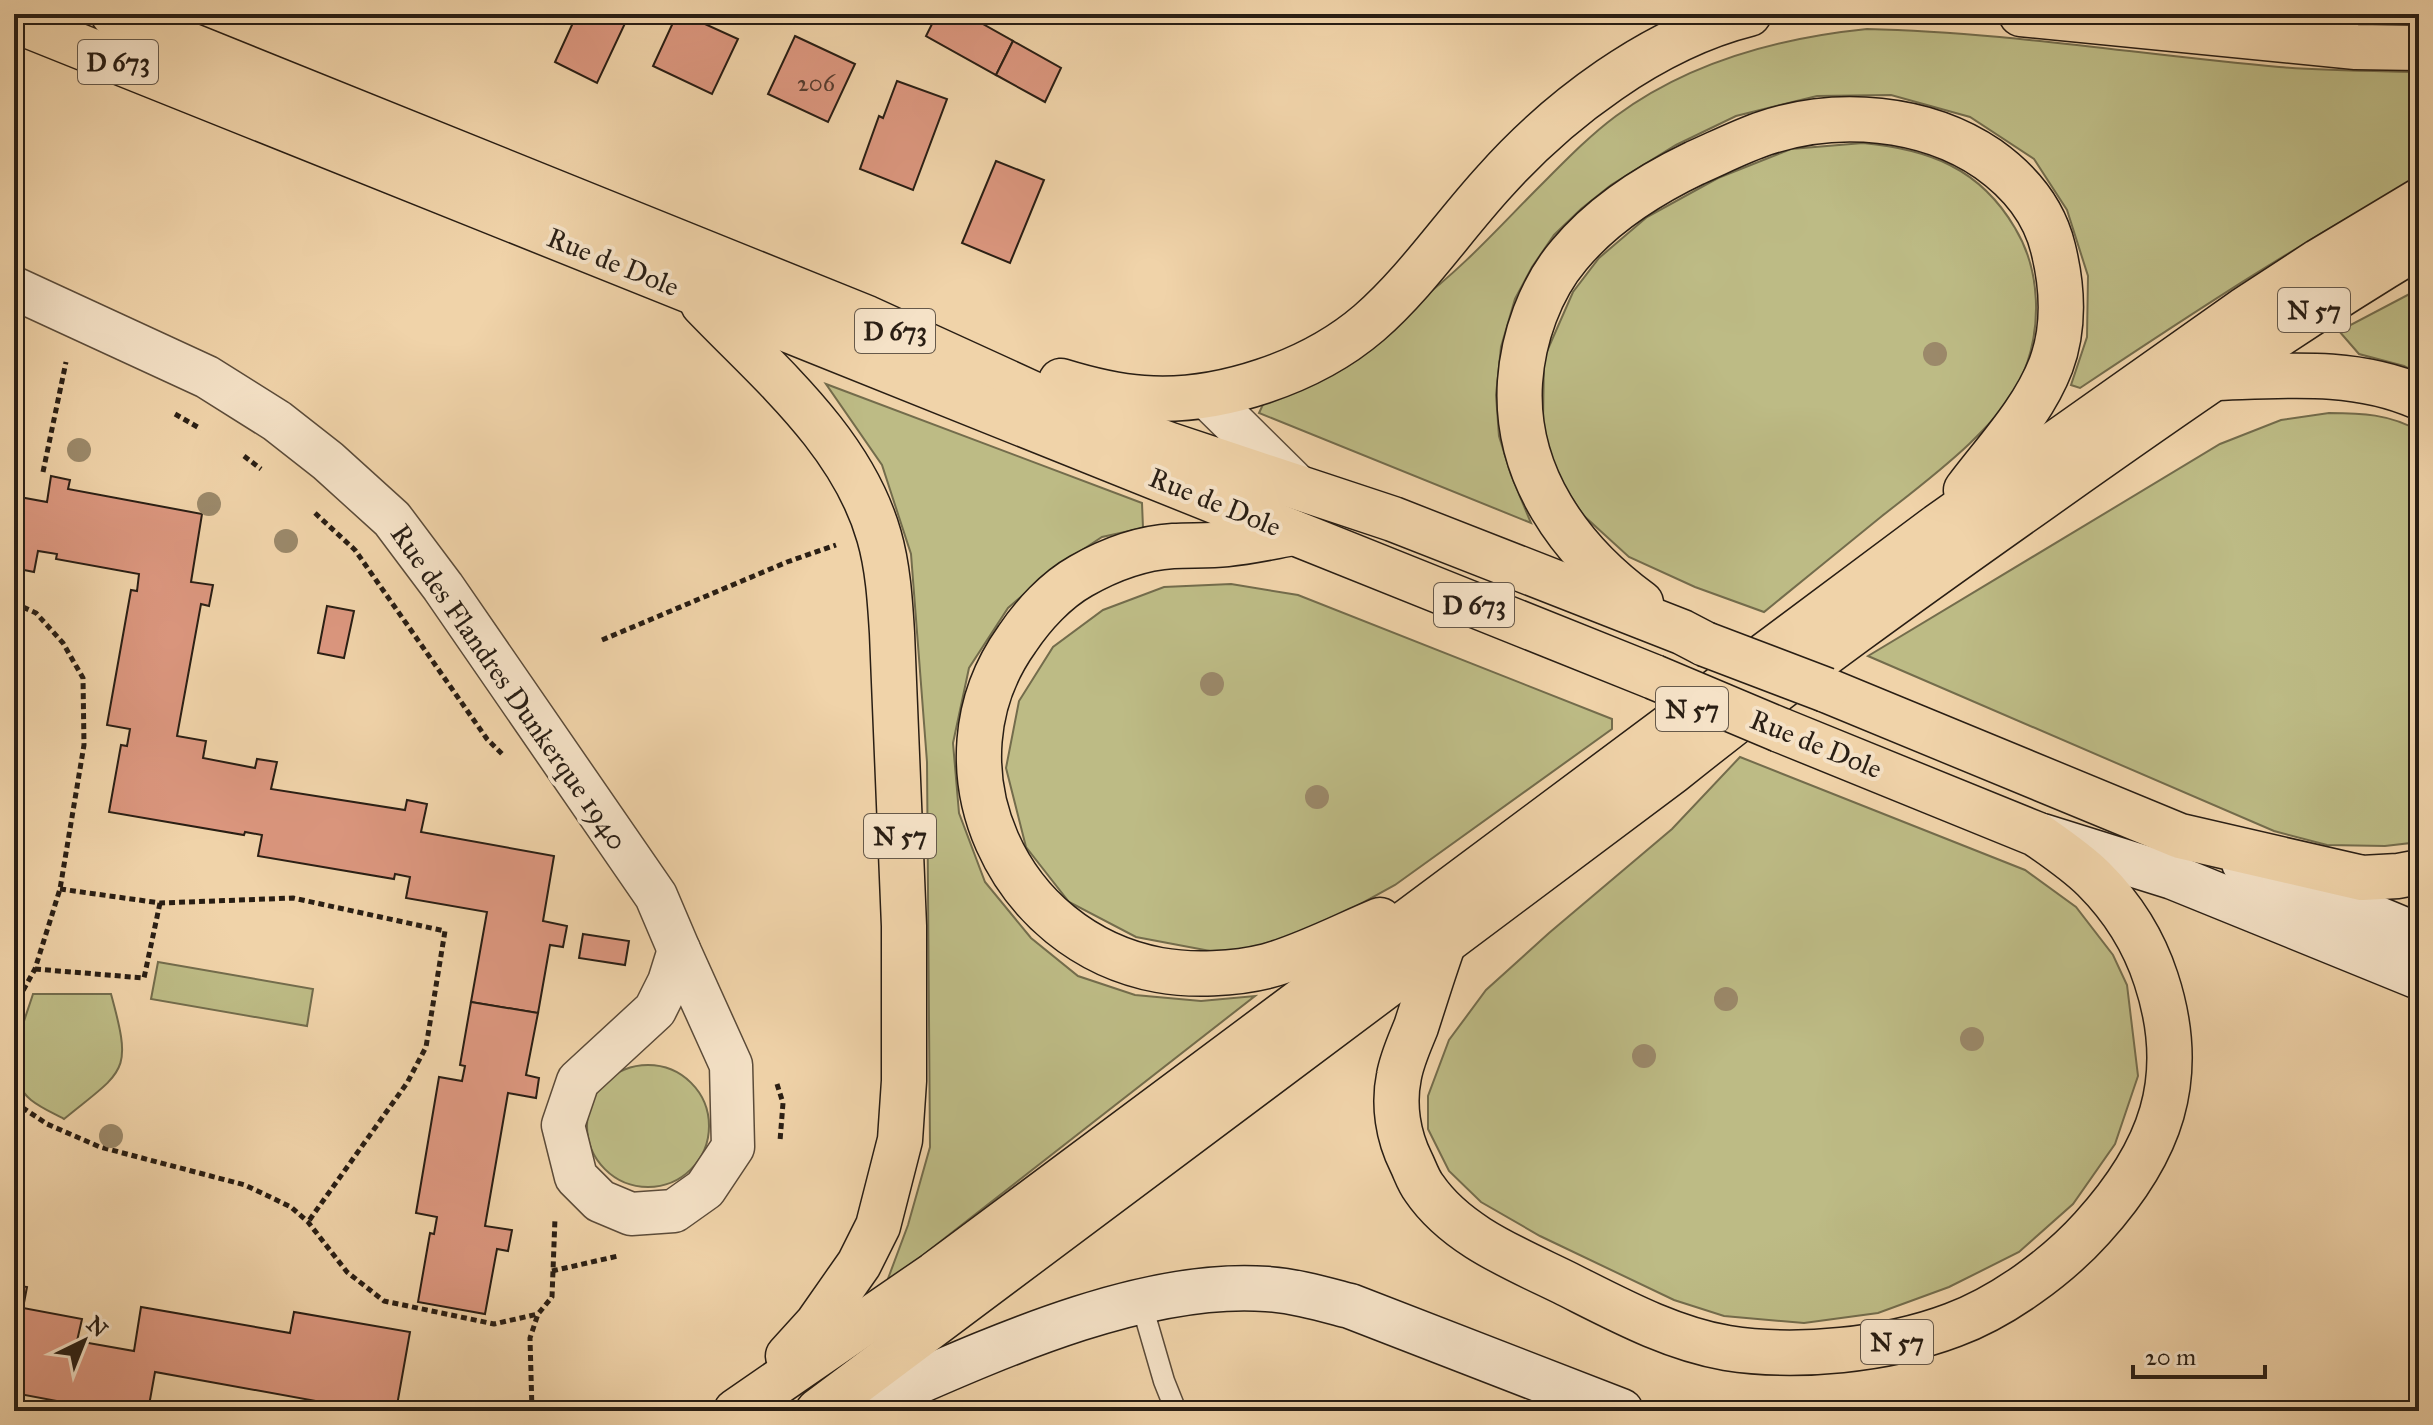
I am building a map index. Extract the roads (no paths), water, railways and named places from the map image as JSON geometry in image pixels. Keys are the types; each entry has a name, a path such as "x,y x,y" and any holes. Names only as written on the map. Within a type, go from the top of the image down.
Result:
{"main road":[{"name":"Rue de Dole","path":"113,14 867,318 1042,398 1490,555 1826,690 2419,936"},
{"path":"867,318 1088,389 1145,398 1205,395 1240,388 1300,367 1345,341 1370,322 1496,180 1585,95 1677,41 1749,14"},
{"path":"2021,14 2356,47 2419,48"},
{"name":"Rue de Dole","path":"14,20 1654,677 2036,834 2173,877 2419,977"},
{"path":"1694,638 1608,579 1576,545 1545,499 1526,450 1519,404 1522,360 1531,326 1546,290 1568,255 1600,224 1636,197 1678,171 1721,151 1766,133 1804,124 1846,120 1896,123 1936,133 1969,147 2002,169 2028,196 2049,232 2060,275 2062,321 2050,365 2027,411 1938,526"},
{"name":"N 57","path":"743,1406 935,1274 1938,526 2244,310 2419,201"},
{"name":"N 57","path":"818,1411 1672,772 1776,690 2211,378 2419,246"},
{"name":"N 57","path":"693,294 826,434 856,480 879,536 892,633 904,926 904,1081 900,1140 878,1226 859,1264 817,1324 743,1406"},
{"path":"2211,378 2313,375 2352,378 2396,387 2419,397"},
{"path":"1293,533 1227,544 1169,546 1119,557 1078,577 1033,616 1004,656 985,701 978,740 981,790 995,843 1024,889 1065,930 1107,955 1160,970 1212,973 1267,966 1445,892"},
{"name":"N 57","path":"1444,942 1399,1075 1396,1107 1402,1144 1424,1189 1455,1222 1495,1249 1632,1316 1726,1348 1807,1351 1902,1341 1970,1317 2011,1295 2071,1251 2116,1201 2139,1165 2158,1127 2166,1098 2171,1066 2165,1006 2139,938 2095,880 2072,859 2036,834"},
{"path":"2180,836 2362,878 2419,872"},
{"path":"851,1411 1005,1345 1141,1302 1220,1289 1266,1289 1304,1294 1350,1306 1621,1411"}],"street":[{"name":"Rue des Flandres Dunkerque 1940","path":"14,288 207,377 277,421 328,461 392,519 443,587 656,896 731,1065 733,1147 705,1189 674,1211 631,1214 600,1201 576,1177 563,1125 578,1081 655,1010 669,982 679,950"},
{"name":"Rue de Dole","path":"1205,395 1298,487"}],"lane":[{"path":"1141,1302 1176,1411"}]}
